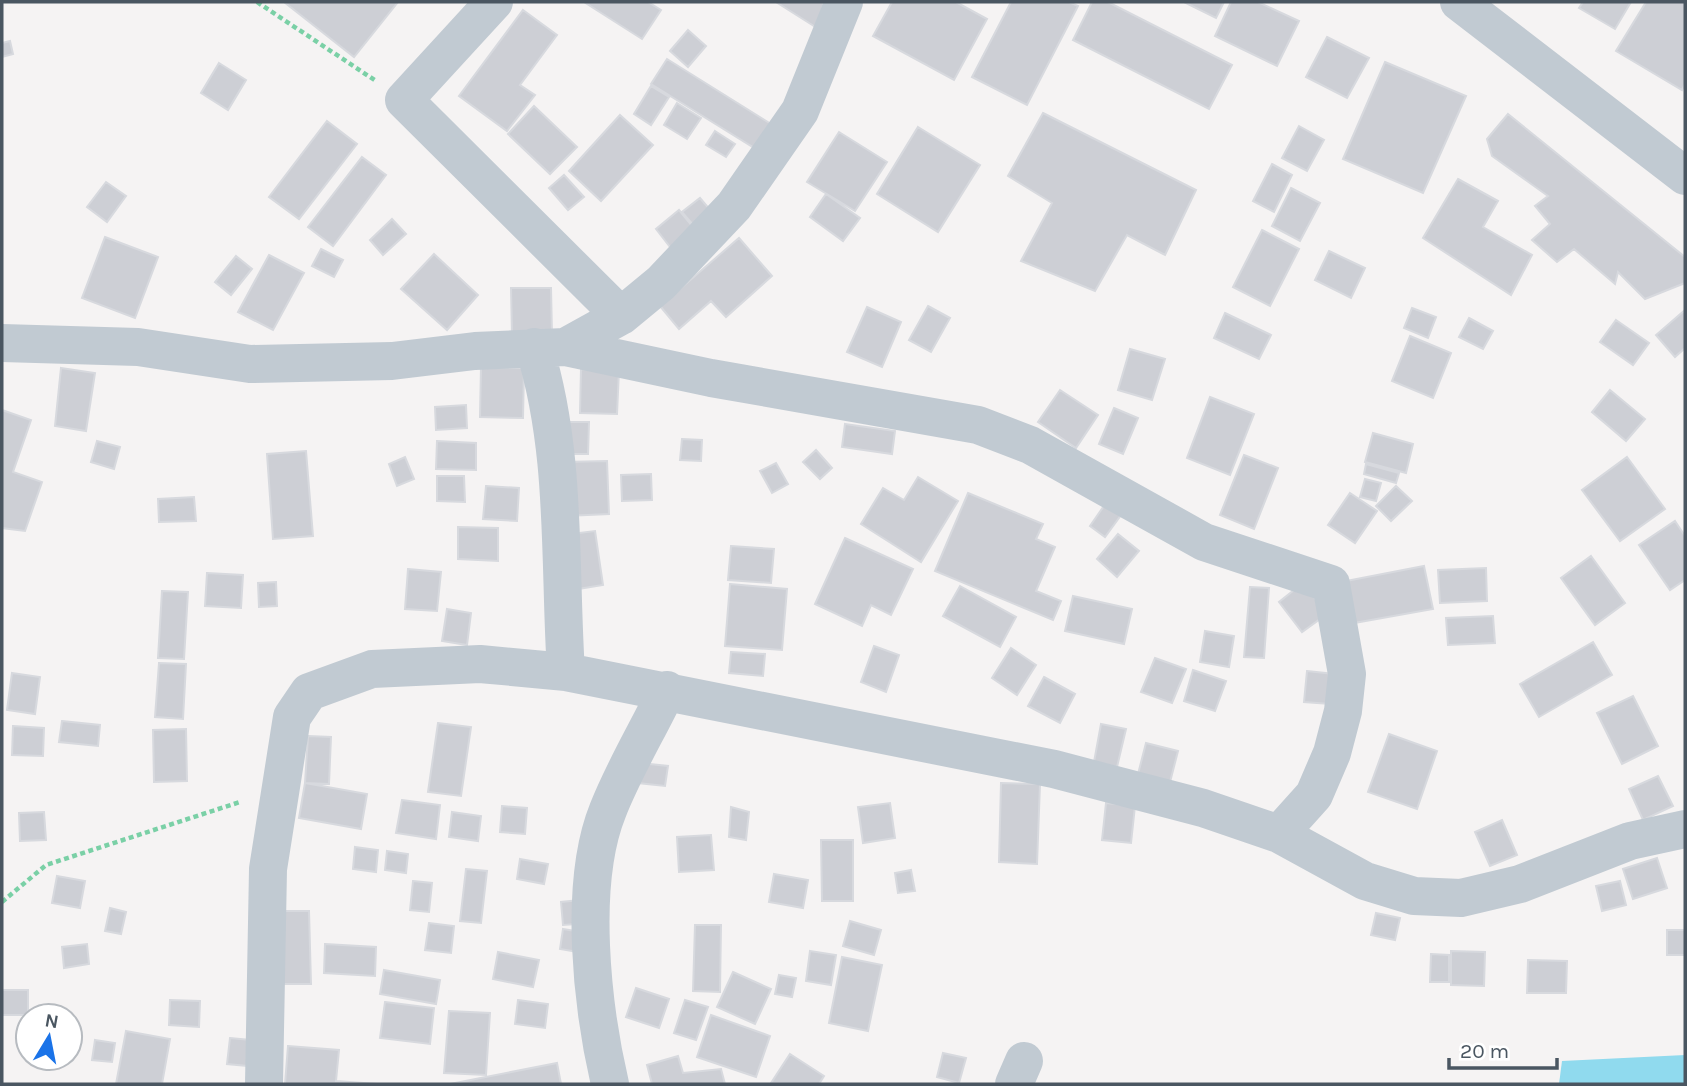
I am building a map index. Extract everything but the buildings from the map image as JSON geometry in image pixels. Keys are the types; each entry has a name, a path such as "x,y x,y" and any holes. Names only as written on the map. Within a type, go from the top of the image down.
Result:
{"street":[{"path":"494,2 404,100 621,316"},
{"path":"550,348 621,316 661,283 734,206 800,111 844,2"},
{"path":"1459,2 1685,176"},
{"path":"2,343 138,347 250,364 392,361 475,351 550,348 978,425 1030,445 1204,542 1331,584 1347,674 1343,711 1332,753 1314,795 1279,834"},
{"path":"550,348 545,382 556,470 566,672"},
{"path":"264,1084 268,869 278,790 292,717 309,692 372,669 480,664 566,672 1054,769 1203,808 1279,834 1365,881 1414,896 1461,898 1520,884 1630,841 1685,829"},
{"path":"610,1084 593,976 592,881 607,812 667,690"}],"path":[{"path":"257,2 404,100"},
{"path":"2,902 46,865 278,790"}],"water":[{"path":"1685,1055 1685,1084 1559,1084 1562,1061"}]}
